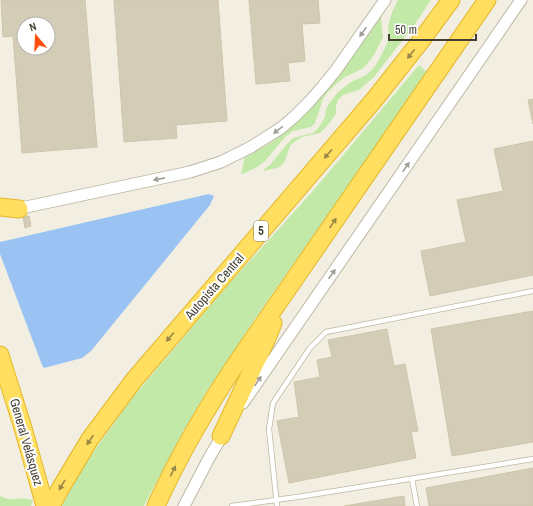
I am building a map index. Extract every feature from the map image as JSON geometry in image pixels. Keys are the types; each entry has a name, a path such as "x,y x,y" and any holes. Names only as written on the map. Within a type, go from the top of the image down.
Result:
{"highway":[{"name":"Autopista Central","path":"51,506 94,433 134,380 374,100 451,0"},
{"path":"156,506 178,460 217,393 487,0"},
{"path":"0,207 19,209"},
{"path":"221,436 267,338 279,302"},
{"name":"General Velásquez","path":"0,355 45,506"}],"street":[{"path":"0,213 190,172 221,162 251,148 281,128 309,102 336,70 385,0"},
{"path":"184,506 221,436 521,0"}],"lane":[{"path":"277,506 269,429 273,403 310,348 326,332 533,291"},
{"path":"232,506 533,460"},
{"path":"412,478 417,506"}],"green space":[{"path":"398,0 431,0 415,24 374,77 359,90 343,95 338,100 336,114 327,126 320,133 302,137 294,142 290,146 285,161 280,167 264,171 263,170 270,165 293,138 313,133 319,127 325,117 326,109 338,92 351,82 366,75 373,69 389,39 388,27 392,12"},
{"path":"382,13 381,19 383,37 374,55 367,64 362,69 345,77 328,92 323,99 315,123 311,127 293,131 285,137 265,161 257,167 241,174 244,158 272,142 287,130"},
{"path":"419,65 427,72 259,313 205,394 181,435 144,506 62,506 78,476 133,397 228,285 312,192"},
{"path":"0,496 9,499 29,499 33,501 31,506 0,506"}],"water":[{"path":"209,194 214,196 210,205 91,351 82,358 44,368 0,254 0,242"}],"building":[{"path":"1,0 85,0 97,147 22,153 13,36 3,37"},
{"path":"114,0 218,0 227,121 176,125 177,138 124,142"},
{"path":"249,0 318,0 320,23 302,24 305,61 288,63 290,81 256,84"},
{"path":"533,99 533,124 528,100"},
{"path":"533,141 533,275 430,296 421,251 466,242 457,200 503,191 494,149"},
{"path":"29,216 31,226 25,228 23,217"},
{"path":"533,311 533,442 452,456 431,329"},
{"path":"387,329 394,366 405,364 418,431 411,432 416,458 289,483 277,421 299,417 294,382 320,377 317,360 332,357 328,340"},
{"path":"533,468 533,506 429,506 426,488"},
{"path":"404,496 405,506 344,506"}]}
